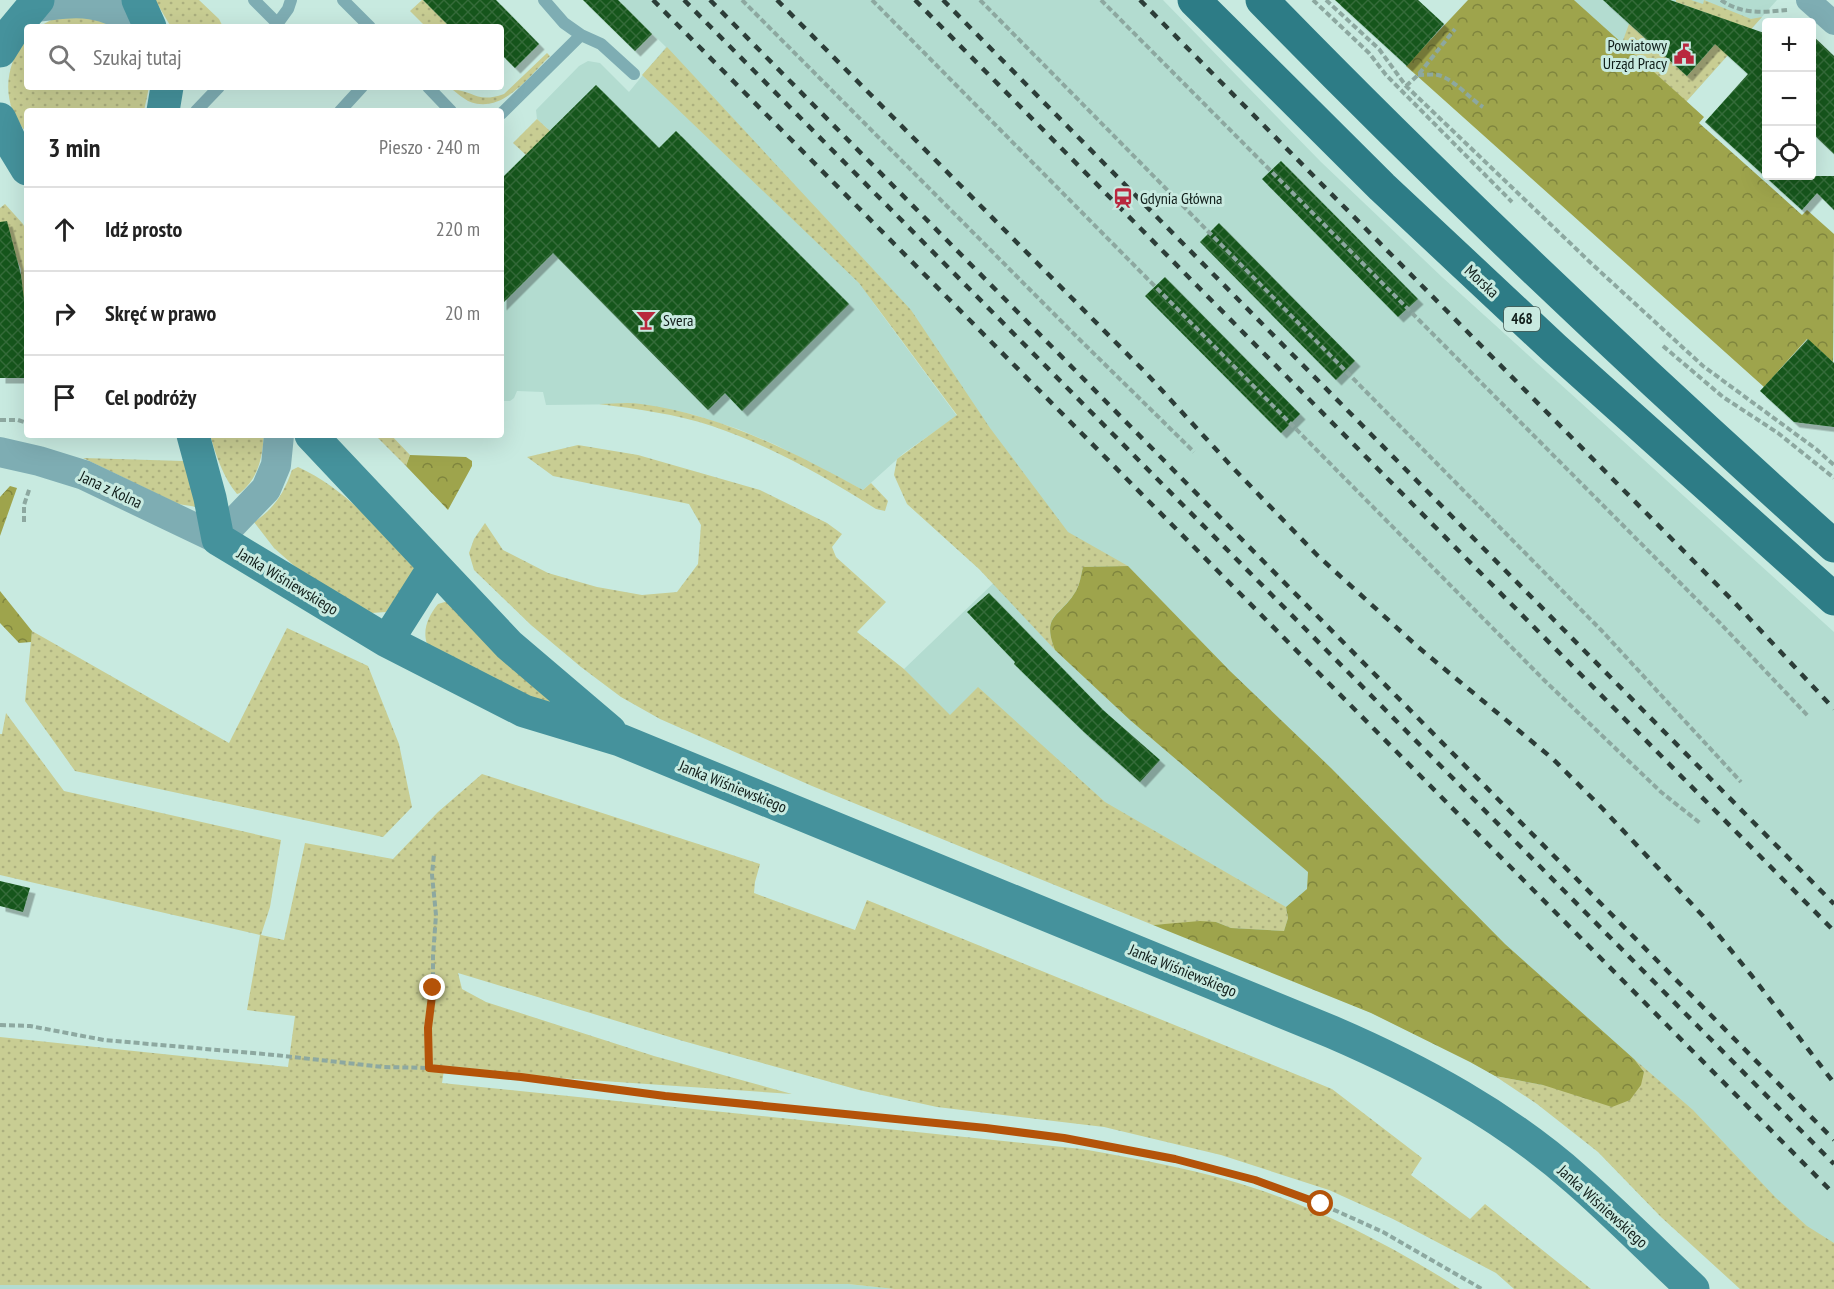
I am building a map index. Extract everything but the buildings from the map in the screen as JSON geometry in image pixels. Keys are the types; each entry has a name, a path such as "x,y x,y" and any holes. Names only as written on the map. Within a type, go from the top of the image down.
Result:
{"main road":[{"path":"138,0 147,24"},
{"name":"Morska","path":"1194,0 1217,14 1382,187 1545,340 1834,599"},
{"name":"468","path":"1262,0 1345,86 1610,342 1834,546"},
{"path":"0,51 34,4"},
{"path":"163,108 166,90"},
{"path":"0,119 24,161"},
{"path":"194,438 218,539"},
{"name":"Janka Wiśniewskiego","path":"314,438 509,645 620,740"},
{"name":"Janka Wiśniewskiego","path":"218,539 387,641 524,711 620,740 1332,1032 1409,1066 1479,1108 1539,1149 1576,1179 1693,1289"},
{"path":"387,641 434,567"}],"street":[{"path":"34,4 74,0 90,1 119,10 143,24"},
{"path":"1799,4 1834,23"},
{"path":"218,539 266,489 276,465 279,438"},
{"name":"Jana z Kolna","path":"0,452 39,460 84,475 218,539"}],"lane":[{"path":"254,0 274,24"},
{"path":"277,24 288,9 291,0"},
{"path":"343,0 367,24"},
{"path":"544,0 564,23 580,35 602,44 634,74"},
{"path":"504,111 580,35"},
{"path":"199,108 216,90"},
{"path":"343,108 359,90"},
{"path":"431,90 448,108"}],"path":[{"path":"742,0 1194,452"},
{"path":"872,0 1544,680 1660,792 1700,823"},
{"path":"980,0 1580,609 1741,782"},
{"path":"1101,0 1726,629 1808,716"},
{"path":"1313,0 1369,53 1386,75 1516,207"},
{"path":"1326,0 1379,49 1406,86 1702,366 1816,449 1834,465"},
{"path":"1721,0 1738,10 1762,13 1799,4"},
{"path":"1406,86 1455,30"},
{"path":"1418,75 1440,75 1458,86 1470,99 1483,107"},
{"path":"1661,344 1723,396 1778,433 1834,478"},
{"path":"0,420 24,422"},
{"path":"24,522 24,505 33,480"},
{"path":"429,1068 428,1028 433,988 436,915 432,875 434,854"},
{"path":"0,1025 30,1026 104,1040 383,1067 429,1068 521,1077 665,1096 1064,1138 1175,1159 1255,1180 1321,1204 1383,1232 1482,1289"}],"shaded area":[{"path":"618,0 1163,0 1321,162 1442,277 1834,632 1834,1289 1567,1102 1242,954 1048,838 904,669 1054,525 872,301 957,416 904,453 863,490 776,445 738,429 691,414 639,404 546,405 543,392 517,391 514,398 504,401 504,176 550,131 537,119 536,110 579,66 588,61 600,63 629,92 666,47"},
{"path":"1574,0 1777,0 1686,102"},
{"path":"848,1284 894,1289 0,1289 0,1285"}],"green space":[{"path":"155,0 199,0 222,24 169,24"},
{"path":"423,0 447,24 423,24 410,11"},
{"path":"1468,0 1574,0 1704,117 1699,123 1762,180 1802,215 1807,210 1834,234 1833,362 1807,339 1764,387 1406,66"},
{"path":"1676,0 1691,0 1703,4 1704,0 1751,19 1762,17 1686,102 1622,43 1629,24 1687,76 1734,23 1676,2"},
{"path":"87,15 110,24 44,24 55,18"},
{"path":"24,40 24,90 148,90 145,108 24,108 24,129 12,110 8,85 19,48"},
{"path":"667,47 911,310 990,428 1068,532 1128,566 1083,567 1076,591 1051,622 1051,638 1055,650 979,569 907,504 894,475 897,459 957,415 859,283 642,75"},
{"path":"547,53 550,56 524,83 503,99 480,104 468,101 453,90 487,98 504,94"},
{"path":"537,119 550,131 526,155 513,143"},
{"path":"5,204 24,226 24,307 22,307 21,269 8,240 0,229 0,208"},
{"path":"599,404 641,404 671,409 728,426 783,449 863,490 871,483 888,501 885,511 876,509 797,463 734,434 684,418"},
{"path":"211,438 264,438 255,474 240,493 237,494 232,487 217,458"},
{"path":"378,438 394,438 410,455 406,466"},
{"path":"578,445 638,455 760,490 827,523 842,534 832,547 836,557 886,602 857,632 904,669 950,715 978,687 1105,802 1286,907 1288,918 1284,931 1231,928 1216,922 1153,925 812,786 660,719 621,697 531,625 474,570 469,553 474,539 485,523 503,550 548,573 597,587 642,595 677,592 698,564 701,525 689,504 553,476 527,457"},
{"path":"410,455 466,457 472,461 472,466 448,510 406,466"},
{"path":"83,458 184,461 197,507 178,504"},
{"path":"298,467 332,487 347,499 376,525 416,567 386,612 371,613 300,571 274,548 254,522 273,506 286,486 292,470"},
{"path":"10,486 17,488 0,536 0,497"},
{"path":"1128,566 1230,671 1331,768 1505,944 1634,1059 1644,1072 1641,1085 1630,1100 1612,1107 1543,1085 1495,1076 1371,1013 1153,925 1200,921 1216,922 1231,928 1284,931 1288,918 1286,907 1307,889 1308,872 1130,720 1055,650 1051,638 1051,623 1076,591 1083,567"},
{"path":"0,591 32,631 31,642 19,643 0,623"},
{"path":"448,601 583,717 539,702 427,644 425,633 429,618 438,604"},
{"path":"287,628 368,666 399,744 412,807 383,837 75,771 25,701 32,631 229,743"},
{"path":"6,713 64,791 281,840 270,907 261,935 284,940 305,843 393,859 438,812 482,774 760,864 754,893 855,930 867,900 1332,1089 1422,1158 1411,1175 1470,1219 1485,1204 1591,1289 1514,1289 1496,1273 1393,1219 1329,1190 1221,1155 1104,1127 937,1107 859,1090 683,1041 458,973 462,989 486,1002 654,1056 792,1094 444,1070 442,1083 1082,1149 1194,1171 1286,1199 1338,1221 1413,1260 1460,1289 894,1289 848,1284 0,1285 0,1037 288,1067 295,1016 247,1010 260,935 0,875 0,734 2,734"},
{"path":"1634,1059 1693,1110 1776,1198 1807,1226 1834,1243 1834,1289 1740,1289 1661,1217 1598,1152 1537,1104 1495,1076 1543,1085 1644,1072"}],"railway":[{"path":"653,0 1834,1194"},
{"path":"684,0 1834,1164"},
{"path":"710,0 1834,1140"},
{"path":"777,0 1147,374 1317,555 1418,647 1553,759 1602,808 1703,916 1834,1083"},
{"path":"915,0 1834,931"},
{"path":"943,0 1834,904"},
{"path":"1140,0 1735,603 1834,709"}],"place":[{"name":"Powiatowy Urząd Pracy","path":"1684,54"},
{"name":"Gdynia Główna","path":"1123,198"},
{"name":"Svera","path":"646,320"}],"route":[{"path":"433,988 428,1028 429,1068 521,1077 665,1096 760,1104 1064,1138 1175,1159 1255,1180 1321,1204"}]}
